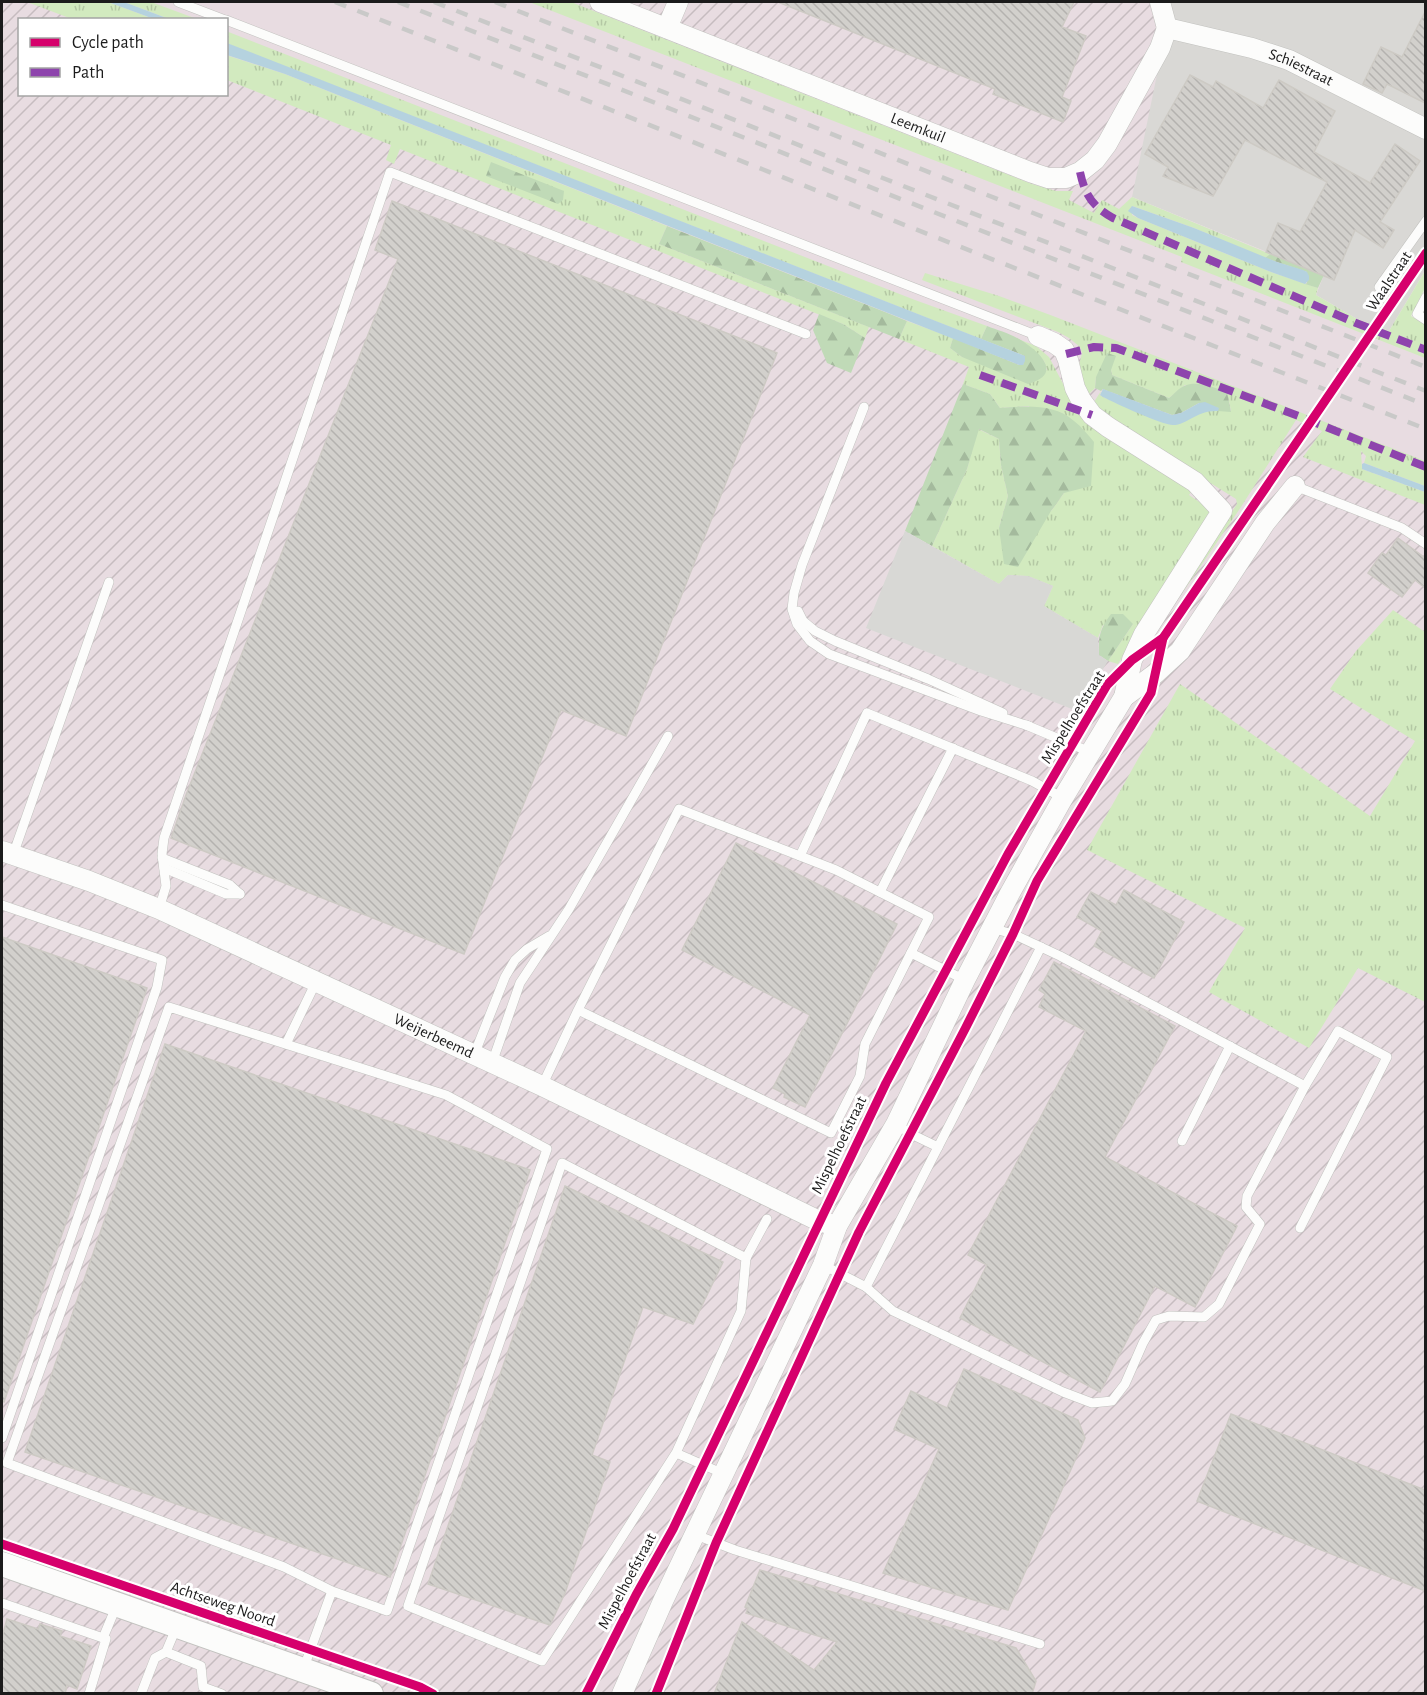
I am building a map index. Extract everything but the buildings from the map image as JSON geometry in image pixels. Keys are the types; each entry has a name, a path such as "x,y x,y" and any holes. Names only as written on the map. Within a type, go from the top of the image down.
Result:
{"street":[{"name":"Leemkuil","path":"600,2 1030,172 1048,177 1066,178 1080,172 1095,160 1107,144 1160,48 1167,28"},
{"path":"667,28 678,2"},
{"path":"1160,2 1167,28"},
{"name":"Schiestraat","path":"1167,28 1252,48 1289,60 1425,129"},
{"name":"Mispelhoefstraat","path":"622,1694 823,1265 837,1226 896,1124 965,980 1032,851 1124,697 1132,660 1144,634 1222,511 1195,482 1092,415 1075,388 1064,350 1038,336"},
{"name":"Mispelhoefstraat","path":"1124,697 1155,674 1180,651 1265,523 1295,486"},
{"name":"Weijerbeemd","path":"7,853 89,881 159,909 542,1086 819,1221 837,1226"},
{"path":"2,1564 370,1694"}],"lane":[{"path":"178,2 221,18"},
{"path":"228,21 1038,336"},
{"path":"159,909 166,886 162,858 164,838 390,172 806,334"},
{"name":"Waalstraat","path":"1379,287 1425,221"},
{"path":"1425,297 1417,314 1425,320"},
{"path":"864,407 802,565 792,609 797,624 810,641 829,654 970,707 1029,726"},
{"path":"1295,486 1402,528 1425,544"},
{"path":"7,853 110,582"},
{"path":"794,593 797,610 803,621 815,632 928,678 1090,752"},
{"path":"800,856 867,713 1032,781 1063,798"},
{"path":"483,1059 520,983 569,909 668,736"},
{"path":"880,892 953,748"},
{"path":"542,1086 578,1011 679,809 836,870 929,917 865,1044 860,1076 831,1133 578,1011"},
{"path":"162,858 230,885 240,894 226,894 164,868"},
{"path":"2,905 162,960 157,987 2,1438"},
{"path":"991,928 1013,934 1041,947 1305,1086"},
{"path":"483,1059 505,977 516,960 527,949 554,932"},
{"path":"866,1287 1041,947"},
{"path":"911,953 965,980"},
{"path":"286,1044 316,982"},
{"path":"169,1006 446,1095 547,1149 387,1611 332,1591 285,1567 7,1463 169,1006"},
{"path":"823,1265 866,1287 893,1311 1063,1392 1092,1403 1112,1401 1125,1384 1156,1320 1169,1316 1204,1317 1219,1304 1260,1224 1246,1207 1247,1196 1305,1086 1338,1031 1387,1057 1300,1228"},
{"path":"1182,1141 1230,1046"},
{"path":"896,1124 938,1147"},
{"path":"746,1258 562,1163 408,1606 542,1661 676,1452 741,1311 746,1258 767,1220"},
{"path":"676,1452 724,1474"},
{"path":"696,1535 735,1550 1040,1644"},
{"path":"303,1670 332,1591"},
{"path":"2,1603 106,1639 89,1694"},
{"path":"103,1638 117,1605"},
{"path":"141,1694 154,1658 166,1652 177,1626"},
{"path":"166,1652 201,1666 203,1687 222,1694"}],"shaded area":[{"path":"2,2 70,2 112,18 18,18 18,96 228,96 228,64 1032,351 1045,316 1213,394 1279,413 1334,436 1361,449 1366,456 1361,468 1425,492 1425,1693 2,1694"},
{"path":"70,2 548,2 1111,223 1115,213 1132,197 1324,275 1316,295 1357,319 1398,335 1425,339 1425,492 1362,464 1366,456 1361,449 1334,436 1118,342 1045,316 1032,351 970,367 228,64 228,18 112,18"},
{"path":"548,2 1425,2 1425,271 1389,331 1357,319 1316,295 1323,275 1132,197 1115,213"},
{"path":"548,2 1159,2 1166,30 1132,197 1115,213 1111,223"},
{"path":"905,531 999,584 1008,575 1028,576 1053,586 1044,606 1098,638 1099,655 1108,661 1077,711 866,628"}],"green space":[{"path":"27,2 108,2 151,18 69,18"},
{"path":"124,2 151,2 194,18 166,18"},
{"path":"529,2 571,2 1032,184 1056,191 1073,191 1069,200 1094,213 1102,200 1119,209 1132,197 1270,254 1265,258 1194,228 1132,206 1132,215 1271,272 1318,288 1316,295 1357,319 1389,331 1425,271 1425,288 1411,316 1425,325 1425,358 1181,262 1182,257"},
{"path":"228,32 987,326 981,339 228,44"},
{"path":"228,56 285,74 667,226 659,244 869,327 865,338 843,324 400,149 394,164 386,160 391,145 228,80"},
{"path":"491,162 564,191 563,200 558,204 486,176"},
{"path":"667,226 907,321 899,339 659,244"},
{"path":"1270,254 1324,275 1318,288 1305,284 1307,283 1307,272 1265,258"},
{"path":"925,273 1053,316 1425,461 1425,486 1364,463 1366,456 1361,451 1362,469 1425,492 1425,505 1303,457 1322,431 1296,420 1241,507 1151,639 1168,608 1237,504 1236,499 1111,421 1092,405 1101,391 1100,395 1103,397 1160,421 1187,420 1201,412 1231,411 1227,392 1185,385 1169,398 1112,375 1111,370 1096,377 1095,388 1087,396 1079,365 1082,353 1080,347 1069,338 922,280"},
{"path":"819,314 843,324 865,338 851,373 827,363 813,330"},
{"path":"907,321 953,338 950,348 962,357 1047,370 1044,361 1018,339 1036,346 1049,357 1069,395 1193,489 1189,495 1216,513 1118,664 1108,661 1133,624 1103,625 1098,638 1044,606 1053,586 1028,576 1008,575 999,584 932,546 967,469 978,429 999,439 1001,465 1008,496 999,528 1051,511 1064,493 1029,406 1000,408 990,394 963,384 969,367 899,339"},
{"path":"987,326 1015,337 1034,349 1044,362 1045,374 1039,380 1028,384 962,357 950,348 953,338 1023,365 1025,356 981,339"},
{"path":"1107,353 1116,356 1111,370 1112,375 1169,398 1180,388 1189,384 1211,387 1227,392 1231,412 1218,411 1218,408 1199,403 1181,413 1172,415 1103,389 1101,391 1095,388 1096,377"},
{"path":"963,384 990,394 1000,408 1039,407 1058,411 1077,423 1094,442 1091,486 1064,493 1018,567 1004,564 999,528 1008,496 1001,465 999,439 979,429 967,469 932,546 905,531"},
{"path":"1393,610 1425,632 1426,736 1423,740 1426,742 1425,1002 1358,968 1309,1048 1209,992 1245,928 1087,850 1180,684 1370,816 1415,741 1330,689 1356,651"},
{"path":"1111,614 1123,614 1133,624 1108,661 1099,655 1099,643 1100,633"}],"water":[{"path":"108,2 124,2 166,18 151,18"},
{"path":"228,43 1025,356 1025,361 1023,365 1019,365 285,74 228,55"},
{"path":"1132,206 1303,270 1307,272 1309,280 1305,284 1271,272 1138,218 1128,211"},
{"path":"1103,389 1172,415 1205,402 1219,408 1218,411 1210,411 1173,425 1149,418 1103,397 1100,395"},
{"path":"1364,463 1425,486 1425,492 1362,469"}],"railway":[{"path":"335,2 1426,429"},
{"path":"398,2 1426,405"},
{"path":"434,2 1426,391"},
{"path":"495,2 1426,367"}],"marked path":[{"path":"1080,172 1090,199 1113,218 1356,323 1426,350"},
{"path":"1066,354 1094,347 1116,348 1301,417 1426,467"},
{"path":"980,375 1092,415"}],"cycle path":[{"path":"586,1694 636,1595 673,1529 886,1083 1008,854 1107,685 1132,660 1163,638 1426,253"},
{"path":"656,1694 716,1543 859,1232 965,1029 1037,881 1151,693 1163,638"},
{"name":"Achtseweg Noord","path":"2,1544 420,1687 433,1694"}]}
